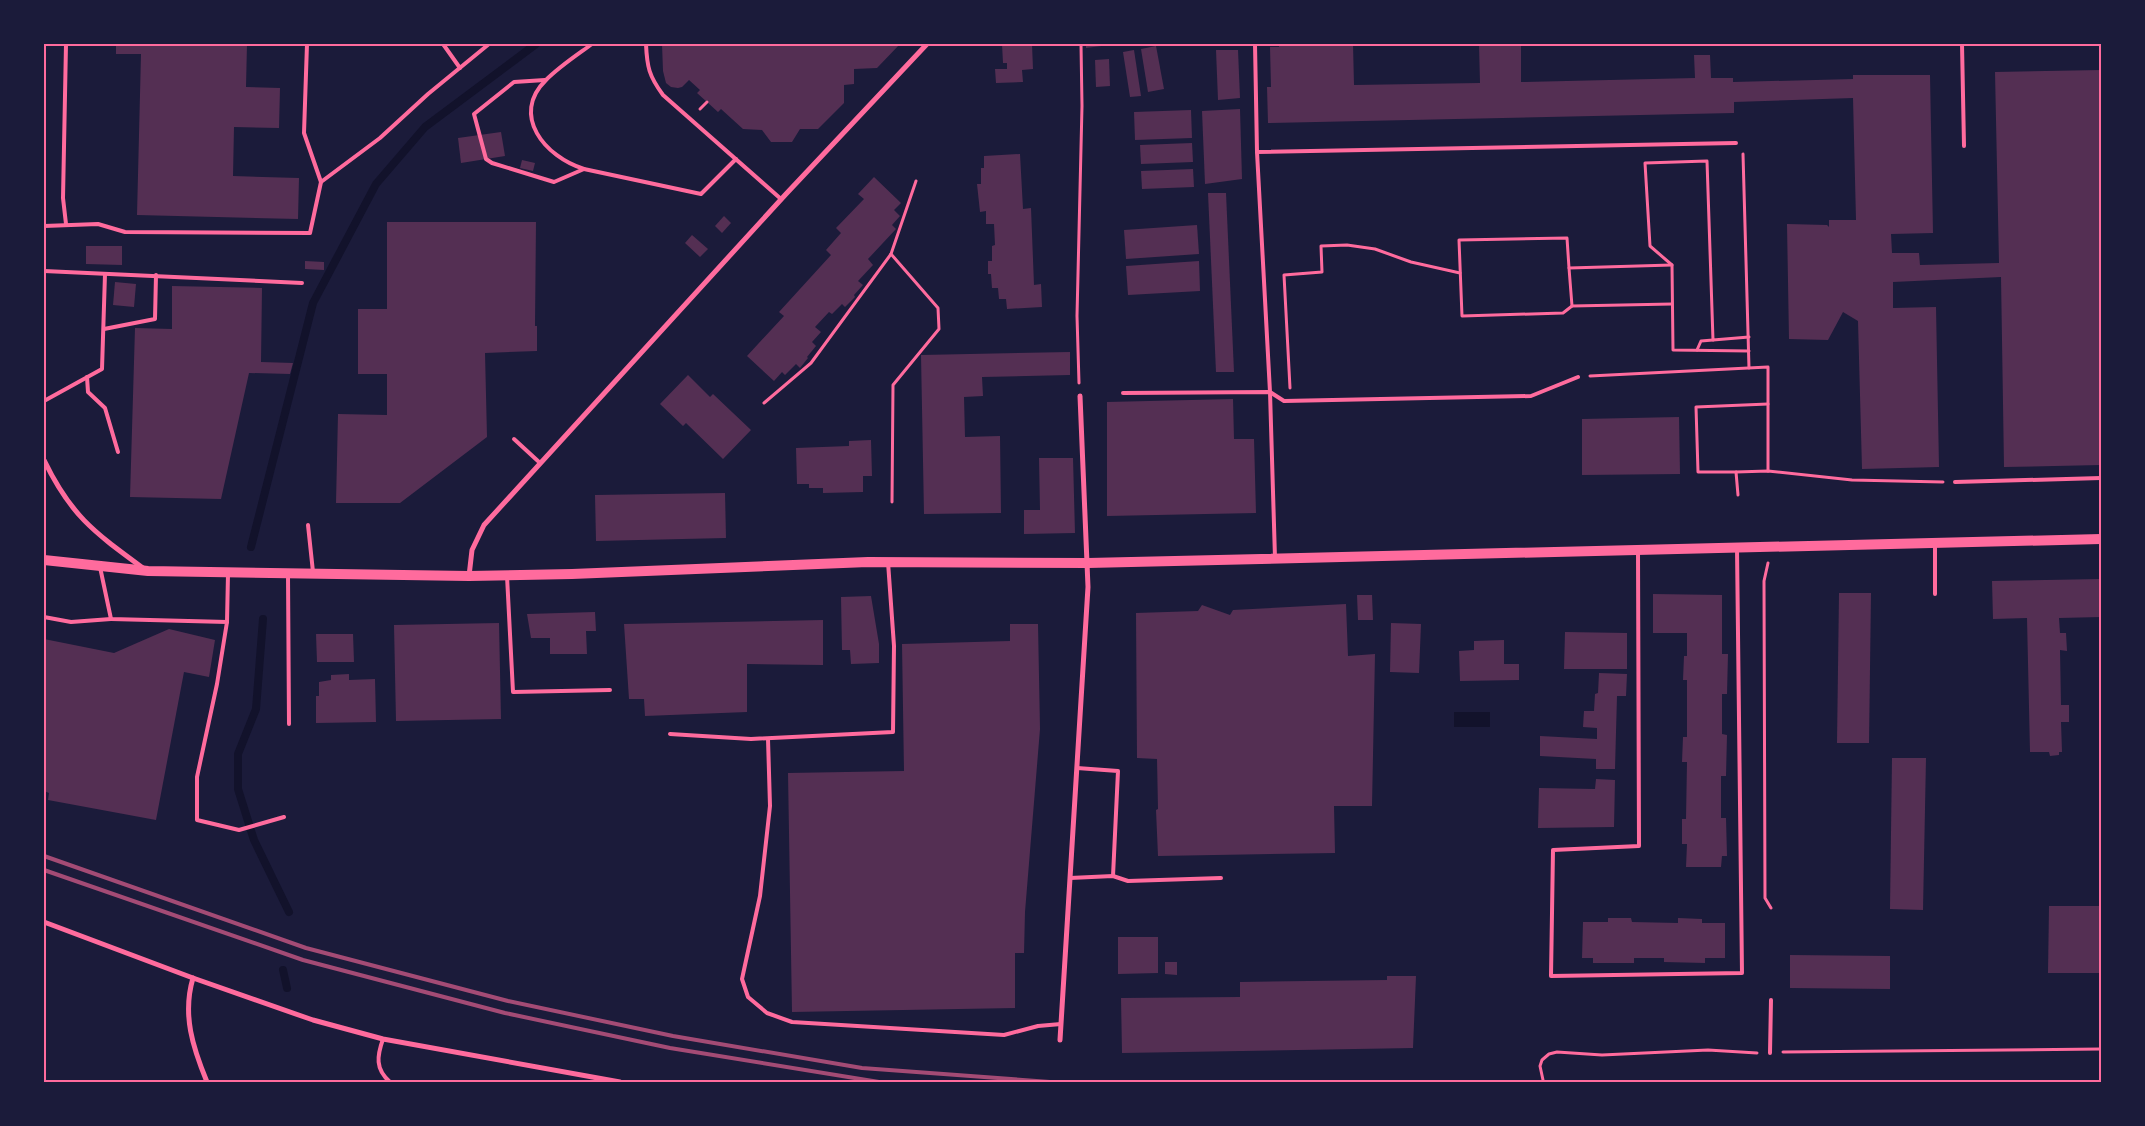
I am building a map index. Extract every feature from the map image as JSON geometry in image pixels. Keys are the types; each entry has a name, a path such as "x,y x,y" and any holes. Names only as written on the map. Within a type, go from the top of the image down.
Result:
{"main road":[{"path":"44,560 148,571 469,576 888,561 1088,563 2101,539"}],"street":[{"path":"469,576 472,550 484,525 539,462 781,199 927,44"},
{"path":"1060,1040 1088,587 1080,396"},
{"path":"44,460 59,489 78,516 94,532 148,571"},
{"path":"44,922 193,978 313,1020 383,1039 620,1082"},
{"path":"193,978 190,990 188,1023 194,1051 207,1082"}],"lane":[{"path":"66,44 63,198 66,224"},
{"path":"44,226 98,224 125,232 310,233 321,182 304,133 306,44"},
{"path":"444,44 460,68"},
{"path":"321,182 380,138 428,94 489,44"},
{"path":"592,44 545,80 534,99 531,111 535,135 555,155 573,166 584,169 701,194 736,159"},
{"path":"646,44 647,65 652,80 663,95 781,199"},
{"path":"1255,44 1257,152 1270,392 1275,558"},
{"path":"1962,44 1964,146"},
{"path":"545,80 514,82 474,114 486,159 492,163 554,182 584,169"},
{"path":"1257,152 1736,143"},
{"path":"44,271 302,283"},
{"path":"44,401 102,369 105,274"},
{"path":"104,329 155,318 156,276"},
{"path":"86,377 88,392 105,408 118,452"},
{"path":"1123,393 1270,392 1284,401 1531,396 1578,377"},
{"path":"514,439 539,462"},
{"path":"1954,482 2101,478"},
{"path":"308,525 313,573"},
{"path":"1935,543 1935,594"},
{"path":"1638,550 1639,846 1553,850 1551,976 1742,973 1737,548"},
{"path":"670,734 768,739 893,732 894,646 888,561"},
{"path":"100,567 111,619"},
{"path":"228,572 227,622 217,684 197,777 197,820 239,830 284,817"},
{"path":"288,573 289,724"},
{"path":"507,575 513,692 610,690"},
{"path":"44,617 71,622 111,619 227,622"},
{"path":"768,739 770,806 760,896 742,979 748,997 767,1013 792,1022 1004,1035 1038,1026 1061,1024"},
{"path":"1077,768 1118,771 1113,876"},
{"path":"1070,878 1113,876 1128,881 1221,878"},
{"path":"1770,1053 1771,1000"},
{"path":"383,1039 378,1052 378,1066 390,1082"}],"path":[{"path":"1080,396 1077,316 1082,116 1081,44"},
{"path":"1736,143 1743,154 1749,368"},
{"path":"1713,340 1707,161 1645,163 1650,246 1672,265 1673,350 1749,351"},
{"path":"764,403 811,364 891,254 916,180"},
{"path":"1572,306 1567,238 1459,240 1462,316 1563,313 1572,306 1672,304"},
{"path":"1284,401 1290,392 1284,275 1322,272 1321,246 1347,245 1375,249 1411,262 1460,273"},
{"path":"891,254 938,308 939,329 893,385 892,502"},
{"path":"1569,268 1672,265"},
{"path":"1697,350 1701,341 1749,338"},
{"path":"1578,377 1768,367 1768,471"},
{"path":"1768,404 1696,407 1698,472 1768,471 1852,480 1954,482"},
{"path":"1736,472 1738,495"},
{"path":"1769,556 1764,581 1765,888 1766,898 1771,908"},
{"path":"1543,1080 1540,1066 1542,1060 1549,1054 1557,1052 1602,1055 1708,1050 1770,1053 2101,1049"}],"shaded area":[{"path":"1454,712 1490,712 1490,727 1454,727"}],"building":[{"path":"116,44 247,44 246,87 280,88 279,128 234,127 233,176 299,178 298,219 137,215 141,54 116,54"},
{"path":"662,44 900,44 877,68 854,69 854,84 844,85 844,103 818,129 800,129 792,142 771,142 762,130 743,129 721,109 718,112 697,93 700,90 689,80 682,87 678,88 671,87 666,83 663,71"},
{"path":"1002,44 1032,44 1033,69 1022,70 1023,82 996,83 995,69 1007,69 1007,63 1003,63"},
{"path":"1086,44 1109,44 1109,45 1086,48"},
{"path":"1279,44 1353,44 1354,85 1480,83 1479,44 1521,44 1521,82 1695,78 1694,55 1710,55 1711,78 1733,78 1733,82 1853,79 1853,75 1930,75 1933,233 1891,234 1892,253 1919,253 1920,265 1999,263 1995,72 2101,70 2101,465 2004,467 2001,277 1893,282 1893,308 1936,307 1939,467 1862,469 1858,321 1843,312 1828,340 1789,339 1787,224 1827,225 1829,227 1829,220 1856,220 1853,98 1734,102 1734,113 1268,123 1267,87 1271,87 1270,47 1279,47"},
{"path":"1156,46 1164,89 1148,92 1141,49"},
{"path":"1134,50 1141,96 1130,97 1123,52"},
{"path":"1216,50 1238,50 1240,98 1218,100"},
{"path":"1109,59 1110,86 1096,87 1095,60"},
{"path":"1240,109 1242,179 1205,184 1202,111"},
{"path":"1191,110 1192,138 1135,140 1134,112"},
{"path":"501,132 505,156 461,163 458,138"},
{"path":"1192,143 1193,162 1141,164 1140,145"},
{"path":"1020,154 1023,209 1031,208 1034,285 1041,284 1042,307 1007,309 1006,299 999,299 998,288 992,288 991,274 988,274 988,261 992,261 992,246 995,245 994,224 986,224 986,211 980,212 977,184 981,184 981,168 984,168 984,156"},
{"path":"522,160 535,163 533,171 520,168"},
{"path":"1193,169 1194,187 1142,189 1141,171"},
{"path":"874,177 901,203 894,210 900,216 892,225 896,229 868,259 873,265 858,281 863,285 854,295 855,297 845,307 842,304 832,314 829,312 815,327 821,332 812,342 816,346 800,368 796,364 785,375 782,372 774,381 747,356 784,316 779,312 831,255 826,250 841,233 836,228 864,199 858,194"},
{"path":"1208,193 1226,193 1234,372 1216,372"},
{"path":"724,216 731,223 722,233 715,226"},
{"path":"387,222 536,222 535,326 537,326 537,351 485,353 487,437 400,503 336,503 338,414 387,415 387,374 358,374 358,309 387,309"},
{"path":"1197,225 1199,254 1126,259 1124,230"},
{"path":"692,235 708,249 700,257 685,243"},
{"path":"86,246 122,246 122,265 86,264"},
{"path":"305,261 324,262 324,270 305,269"},
{"path":"1199,261 1200,291 1128,295 1126,266"},
{"path":"115,282 136,284 134,307 113,305"},
{"path":"172,286 262,288 261,362 293,363 290,374 249,373 221,499 130,497 135,328 172,329"},
{"path":"1070,352 1070,375 982,377 983,396 964,397 965,437 1000,436 1001,513 924,514 921,355"},
{"path":"688,375 710,397 713,394 751,430 723,459 686,423 683,426 660,404"},
{"path":"1233,399 1234,439 1254,439 1256,513 1107,516 1107,402"},
{"path":"1679,417 1680,474 1582,475 1582,419"},
{"path":"871,440 872,476 863,476 863,492 823,493 823,488 809,488 809,484 797,484 796,448 849,446 849,441"},
{"path":"1039,458 1073,458 1075,533 1024,534 1024,510 1040,510"},
{"path":"725,493 726,538 596,541 595,495"},
{"path":"2101,579 2101,617 2059,618 2060,633 2066,633 2067,651 2060,650 2061,705 2069,705 2069,722 2061,722 2062,752 2059,752 2059,755 2050,756 2049,752 2030,752 2027,618 1993,619 1992,581"},
{"path":"1839,593 1871,593 1869,743 1837,743"},
{"path":"1653,594 1722,595 1722,654 1728,654 1727,694 1722,694 1722,734 1727,735 1726,776 1721,776 1721,818 1726,818 1727,856 1722,856 1721,867 1686,867 1687,844 1682,844 1682,819 1686,819 1687,762 1682,762 1683,737 1687,737 1687,680 1683,680 1684,656 1687,656 1687,633 1653,633"},
{"path":"1357,595 1372,595 1373,620 1358,620"},
{"path":"871,596 879,644 879,663 851,664 850,650 842,650 841,597"},
{"path":"1346,604 1348,656 1375,654 1372,806 1334,806 1335,853 1158,856 1156,810 1158,809 1157,759 1137,758 1136,613 1198,611 1202,605 1230,615 1233,610"},
{"path":"595,612 596,631 586,631 587,654 550,654 550,638 531,638 527,614"},
{"path":"823,620 823,665 747,664 747,712 645,716 644,699 629,699 624,624"},
{"path":"499,623 501,719 396,721 394,625"},
{"path":"1391,623 1421,624 1419,673 1390,672"},
{"path":"1010,624 1038,624 1040,729 1025,912 1024,953 1015,953 1015,1008 792,1012 788,773 904,771 902,644 1010,641"},
{"path":"169,629 215,640 209,677 184,672 156,820 48,800 49,793 44,791 44,639 114,653"},
{"path":"1565,632 1627,633 1627,669 1564,669"},
{"path":"316,634 353,634 354,662 317,662"},
{"path":"1504,640 1504,664 1519,664 1519,680 1460,681 1459,651 1474,650 1474,641"},
{"path":"1599,673 1627,674 1626,696 1617,696 1615,769 1596,769 1596,759 1540,756 1540,736 1597,739 1597,728 1583,727 1584,711 1594,711 1595,694 1598,693"},
{"path":"349,674 349,680 375,679 376,722 316,723 316,696 319,696 319,682 331,680 331,675"},
{"path":"1892,758 1926,758 1923,910 1890,909"},
{"path":"1596,779 1615,780 1614,827 1538,828 1539,788 1595,789"},
{"path":"2049,906 2101,906 2101,973 2048,973"},
{"path":"1608,918 1631,918 1632,922 1678,923 1678,918 1702,919 1702,923 1725,923 1725,958 1705,958 1705,963 1664,962 1664,958 1634,958 1634,963 1593,963 1593,958 1582,958 1583,922 1608,922"},
{"path":"1118,937 1158,937 1158,973 1118,974"},
{"path":"1790,955 1890,956 1890,989 1790,988"},
{"path":"1165,962 1177,962 1177,975 1165,974"},
{"path":"1387,976 1416,976 1413,1048 1122,1053 1121,998 1240,997 1240,982 1387,980"}],"waterway":[{"path":"251,547 313,303 376,184 425,127 536,44"},
{"path":"263,619 256,709 238,754 238,789 254,840 289,912"},
{"path":"283,970 287,988"}],"railway":[{"path":"44,856 306,948 508,1001 673,1036 862,1068 1050,1082"},
{"path":"44,870 303,960 505,1013 670,1048 879,1082"}]}
